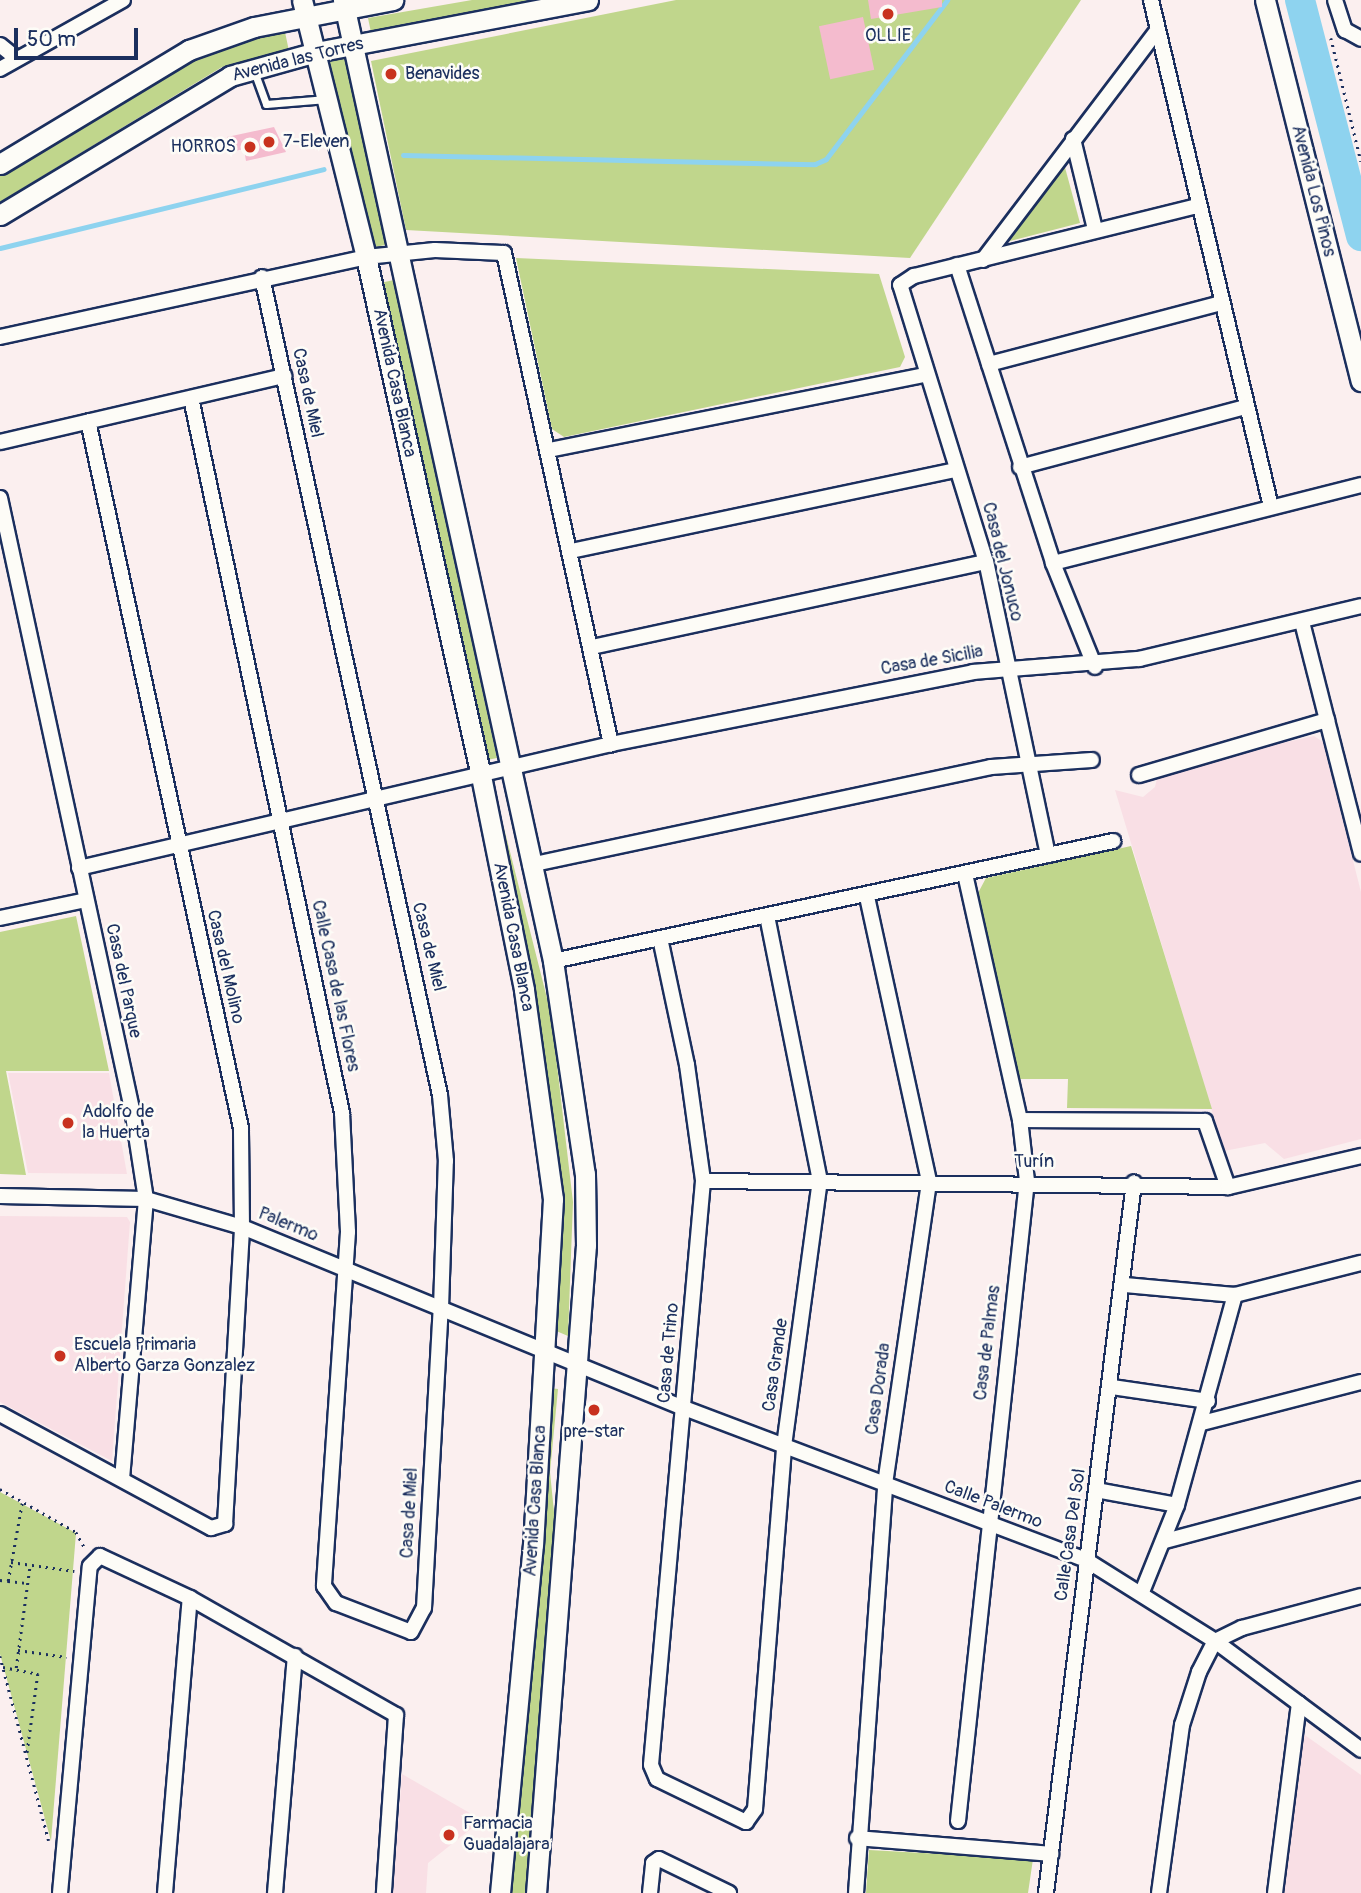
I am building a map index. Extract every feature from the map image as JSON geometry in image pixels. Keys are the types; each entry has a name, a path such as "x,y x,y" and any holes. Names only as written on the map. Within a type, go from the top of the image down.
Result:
{"street":[{"path":"0,69 107,4 123,0"},
{"name":"Avenida las Torres","path":"0,164 189,50 304,8 393,0"},
{"name":"Avenida las Torres","path":"0,215 189,97 253,67 316,52 588,0"},
{"path":"1151,0 1197,206 1271,508"},
{"name":"Avenida Los Pinos","path":"1265,0 1361,381"},
{"path":"1335,0 1345,30 1361,39"},
{"name":"Avenida Casa Blanca","path":"344,5 401,252 530,865 553,961 585,1186 575,1364 536,1893"},
{"name":"Avenida Casa Blanca","path":"304,8 366,257 481,776 524,990 553,1199 547,1353 500,1893"},
{"path":"983,260 1157,31"},
{"path":"0,46 16,58"},
{"path":"1073,139 1095,229"},
{"path":"1095,667 1053,562 1020,467 957,265 1197,206"},
{"path":"0,337 262,277 366,257 401,252 504,253 611,744"},
{"name":"Casa del Jonuco","path":"957,265 900,285 986,562 1048,855"},
{"name":"Casa de Miel","path":"262,277 373,801 440,1094 446,1161 441,1308 424,1608 411,1632"},
{"path":"989,364 1221,303"},
{"path":"549,450 926,375"},
{"path":"0,442 284,376"},
{"name":"Calle Casa de las Flores","path":"191,398 342,1113 348,1196 326,1593 336,1603 411,1632"},
{"path":"1020,467 1245,407"},
{"name":"Casa del Molino","path":"88,421 177,845 239,1115 243,1227 222,1528 122,1478"},
{"path":"571,551 957,470"},
{"path":"1053,562 1361,485"},
{"name":"Casa del Parque","path":"0,498 86,900 146,1199 122,1478"},
{"path":"592,647 986,562"},
{"name":"Casa de Sicilia","path":"79,868 510,770 611,744 1008,668 1095,667 1302,622 1361,606"},
{"path":"1302,622 1361,854"},
{"path":"1139,775 1327,720"},
{"path":"530,865 991,767 1092,760"},
{"path":"553,961 767,915 867,897 1113,841"},
{"name":"Casa de Palmas","path":"958,1822 986,1523 1027,1181 1020,1120 965,874"},
{"name":"Casa Dorada","path":"856,1893 885,1484 929,1181 867,897"},
{"path":"0,918 86,900"},
{"name":"Casa Grande","path":"746,1822 755,1809 785,1446 820,1181 767,915"},
{"name":"Casa de Trino","path":"660,937 688,1065 703,1181 652,1774 729,1817 746,1822"},
{"path":"1020,1120 1205,1121 1228,1187"},
{"name":"Turín","path":"703,1181 1134,1182 1228,1187 1361,1156"},
{"name":"Calle Casa Del Sol","path":"1046,1893 1086,1560 1125,1285 1134,1182"},
{"name":"Palermo","path":"0,1196 146,1199 243,1227 575,1364"},
{"path":"1125,1285 1235,1295 1361,1263"},
{"path":"1142,1592 1165,1541 1177,1505 1202,1423 1235,1295"},
{"name":"Calle Palermo","path":"575,1364 1086,1560 1142,1592 1215,1641 1299,1704 1359,1744"},
{"path":"1202,1423 1361,1382"},
{"path":"1112,1387 1208,1401"},
{"path":"0,1414 122,1478"},
{"path":"1165,1541 1361,1489"},
{"path":"1096,1490 1177,1505"},
{"path":"60,1893 92,1563 105,1557 190,1598 396,1715 384,1893"},
{"path":"1159,1893 1185,1712 1215,1641 1242,1628 1361,1596"},
{"path":"165,1893 190,1598"},
{"path":"275,1893 295,1656"},
{"path":"1275,1893 1299,1704"},
{"path":"858,1838 1051,1854"},
{"path":"650,1893 655,1860 729,1893"}],"lane":[{"path":"253,67 266,104 327,99"}],"path":[{"path":"1329,30 1361,161"},
{"path":"0,1489 76,1532 92,1563 11,1562"},
{"path":"8,1581 22,1503"},
{"path":"16,1668 30,1564"},
{"path":"0,1580 27,1583"},
{"path":"18,1650 81,1659"},
{"path":"0,1657 48,1840 64,1847"},
{"path":"3,1667 38,1674 26,1758"}],"shaded area":[{"path":"1314,736 1323,742 1361,892 1361,1139 1284,1159 1265,1143 1224,1151 1115,790 1143,797 1155,787 1159,770"},
{"name":"Adolfo de la Huerta","path":"8,1073 109,1073 127,1174 28,1173"},
{"name":"Escuela Primaria Alberto Garza Gonzalez","path":"0,1216 127,1217 130,1222 112,1461 0,1402"},
{"path":"1302,1733 1361,1775 1361,1893 1281,1893"},
{"path":"402,1774 482,1820 428,1863 426,1893 393,1893"}],"green space":[{"path":"472,0 555,0 372,37 368,18"},
{"path":"676,0 1081,0 910,258 406,230 371,61"},
{"path":"285,32 289,51 222,67 0,202 0,174 212,46"},
{"path":"346,56 386,245 369,248 329,60"},
{"path":"1063,160 1080,223 1006,242"},
{"path":"516,258 879,274 905,357 900,367 564,437 552,429"},
{"path":"394,280 497,758 487,760 451,616 380,283"},
{"path":"504,828 551,1014 573,1202 568,1336 554,1330 559,1217 497,829"},
{"path":"1131,846 1212,1109 1067,1108 1068,1079 1019,1079 978,893 986,878"},
{"path":"76,916 109,1071 6,1071 26,1175 0,1174 0,932"},
{"path":"550,1388 558,1389 550,1472 555,1522 526,1893 510,1893"},
{"path":"0,1492 76,1533 51,1841 0,1654"},
{"path":"869,1850 1033,1859 1028,1893 866,1893"}],"building":[{"name":"OLLIE","path":"868,0 942,0 942,7 871,19"},
{"path":"863,17 874,70 830,79 819,26"},
{"path":"274,127 286,152 246,161 244,149 230,152 227,137"}],"waterway":[{"path":"403,155 815,164 826,159 947,0"},
{"path":"1300,0 1361,236"},
{"path":"0,248 323,169"}],"place":[{"name":"OLLIE","path":"888,14"},
{"name":"Benavides","path":"391,74"},
{"name":"7-Eleven","path":"269,142"},
{"name":"HORROS","path":"250,147"},
{"name":"Adolfo de la Huerta","path":"68,1123"},
{"name":"Escuela Primaria Alberto Garza Gonzalez","path":"60,1356"},
{"name":"pre-star","path":"594,1410"},
{"name":"Farmacia Guadalajara","path":"449,1835"}]}
